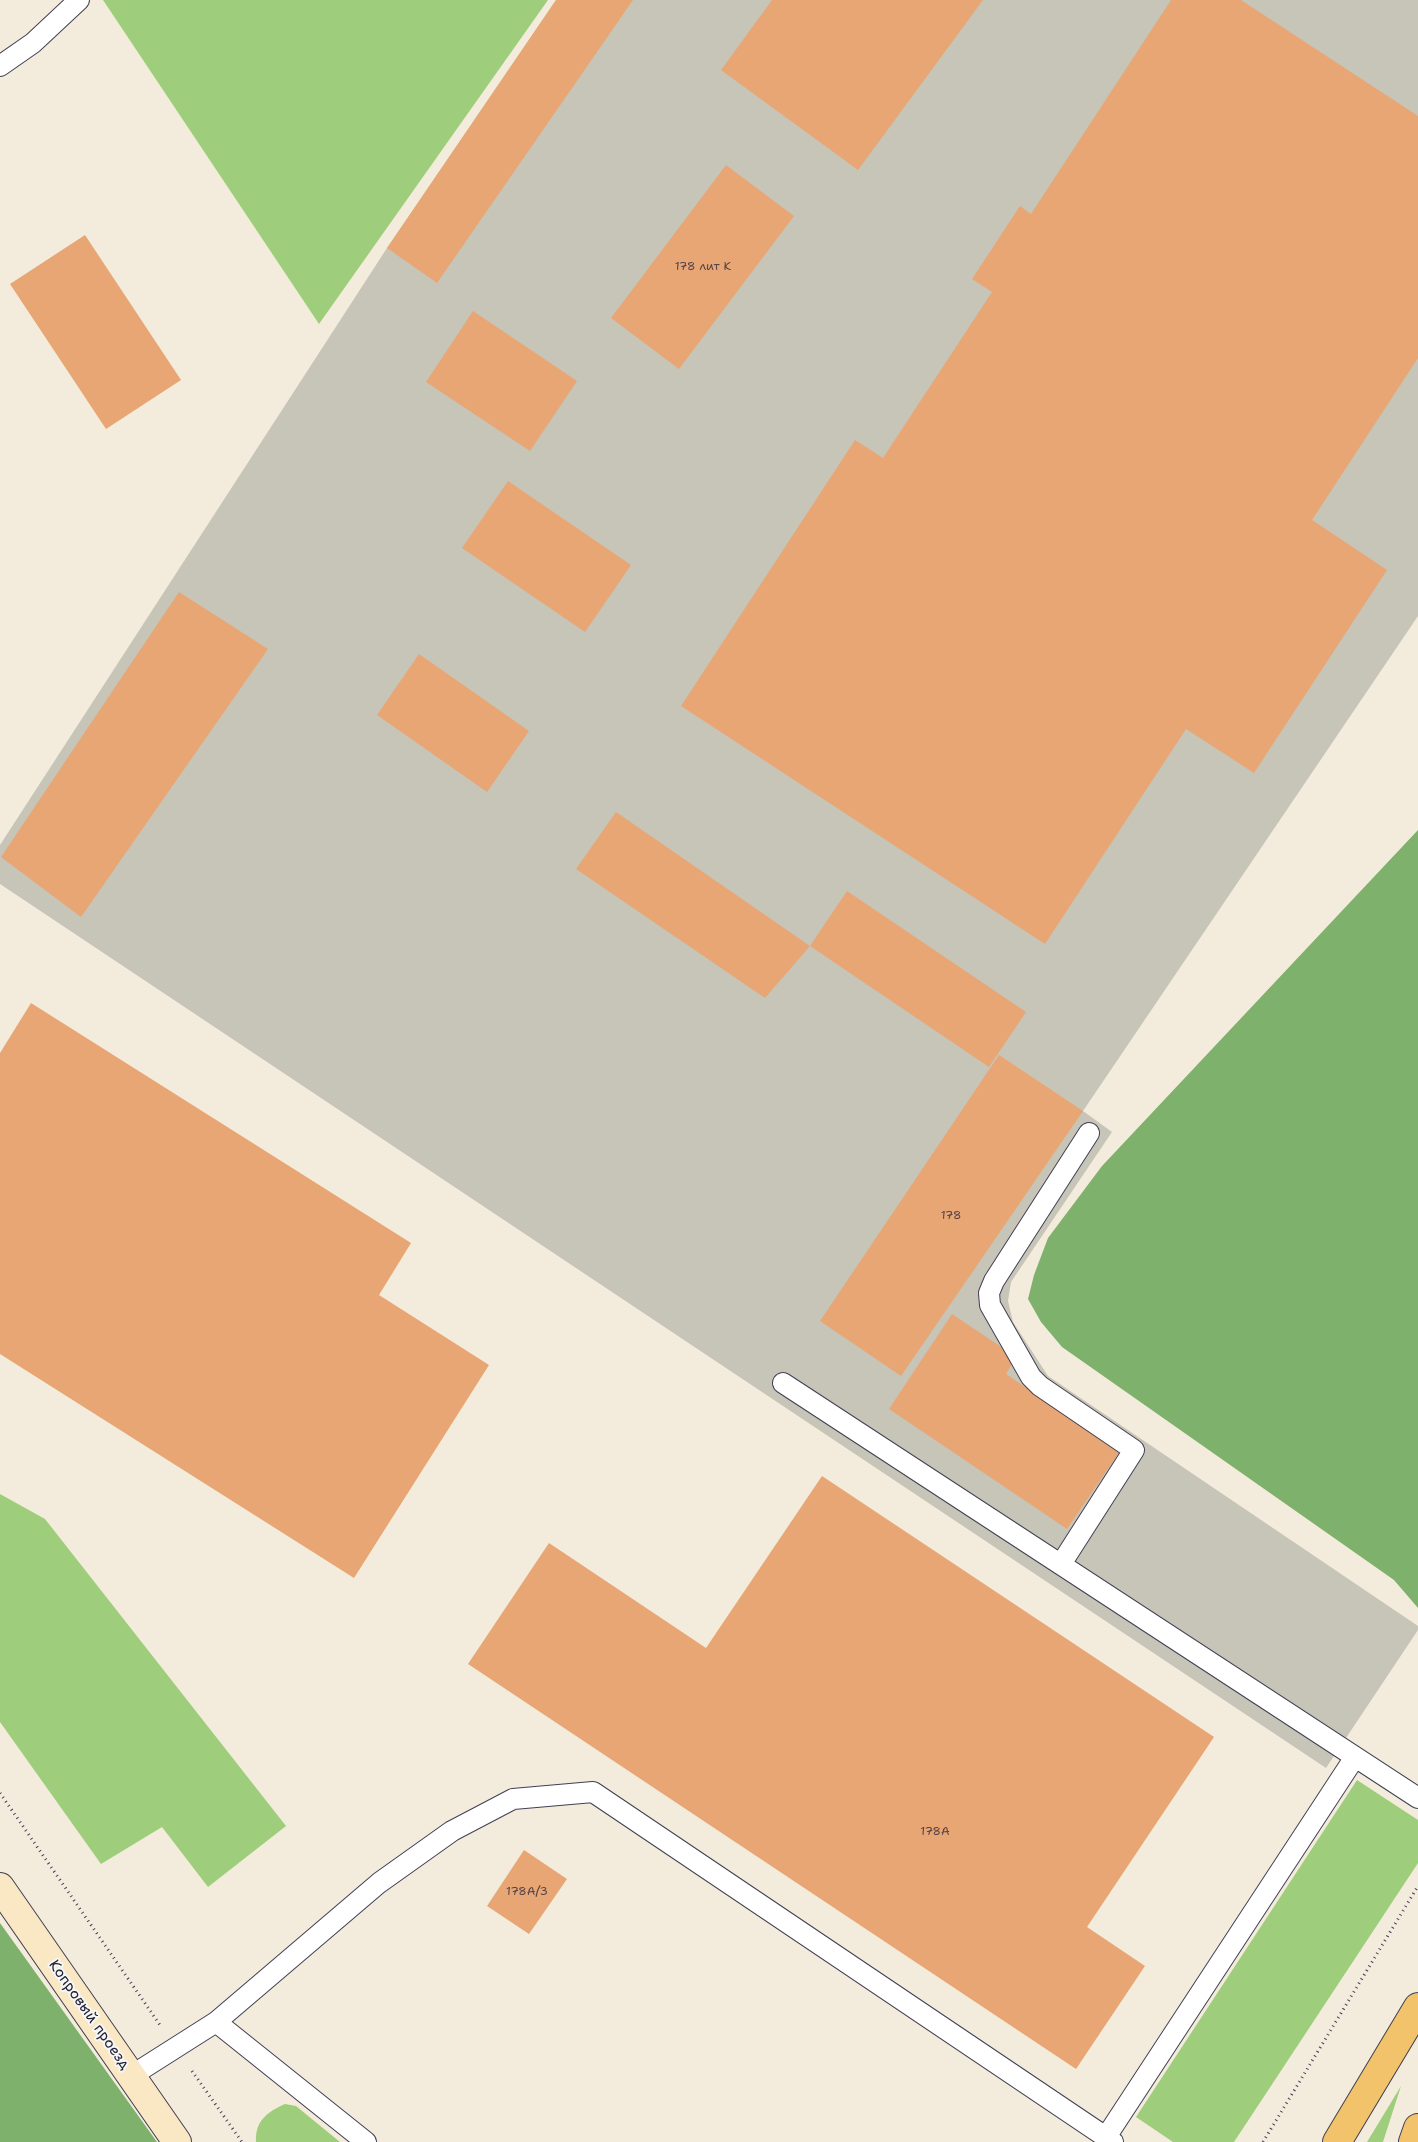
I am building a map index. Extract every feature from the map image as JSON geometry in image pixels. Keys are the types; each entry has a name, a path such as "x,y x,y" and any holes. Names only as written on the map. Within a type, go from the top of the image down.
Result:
{"main road":[{"name":"Копровый проезд","path":"0,1887 177,2142"},
{"path":"1337,2142 1418,2007"},
{"path":"1413,2142 1418,2128"}],"lane":[{"path":"0,66 33,44 79,0"},
{"path":"1061,1564 1134,1450 1040,1386 1031,1377 990,1305 989,1293 994,1280 1089,1133"},
{"path":"782,1383 1418,1798"},
{"path":"131,2076 216,2022 379,1883 452,1831 513,1799 593,1792 1110,2140 1355,1757"},
{"path":"216,2022 366,2142"}],"path":[{"path":"0,1793 242,2142"},
{"path":"1262,2142 1418,1886"}],"shaded area":[{"path":"556,0 1418,0 1418,616 1083,1111 1112,1132 1011,1282 1008,1301 1013,1322 1048,1376 1418,1626 1418,1630 1326,1768 0,884 0,845 387,248"}],"green space":[{"path":"103,0 548,0 319,324"},
{"path":"1418,830 1418,1608 1394,1580 1062,1347 1041,1322 1028,1299 1034,1275 1048,1238 1102,1166"},
{"path":"0,1494 45,1519 286,1826 208,1887 162,1827 101,1864 0,1722"},
{"path":"1357,1780 1418,1820 1418,1863 1234,2142 1173,2142 1136,2117"},
{"path":"0,1923 157,2142 0,2142"},
{"path":"1401,2086 1383,2142 1367,2142"},
{"path":"285,2104 296,2106 340,2142 256,2142 258,2128 263,2118"}],"building":[{"path":"556,0 633,0 437,283 387,248"},
{"path":"772,0 983,0 858,170 721,70"},
{"path":"1171,0 1241,0 1418,116 1418,358 1312,520 1387,570 1254,773 1186,729 1045,944 681,706 855,440 883,458 992,292 972,279 1020,206 1031,214"},
{"path":"726,165 794,216 679,369 611,318"},
{"path":"85,235 181,380 106,429 10,284"},
{"path":"473,311 577,381 530,451 426,382"},
{"path":"508,481 631,565 585,632 462,548"},
{"path":"179,592 268,649 81,917 1,857"},
{"path":"419,654 529,731 487,792 377,715"},
{"path":"616,812 810,946 765,998 576,869"},
{"path":"847,891 1026,1012 989,1067 810,946"},
{"path":"31,1003 411,1243 379,1295 489,1365 354,1578 0,1354 0,1053"},
{"path":"999,1055 1083,1111 901,1376 820,1321"},
{"path":"952,1314 1016,1357 1006,1374 1120,1451 1067,1529 889,1409"},
{"path":"822,1476 1214,1737 1087,1927 1145,1966 1076,2069 468,1664 549,1543 706,1648"},
{"path":"524,1850 567,1879 529,1934 487,1906"}]}
